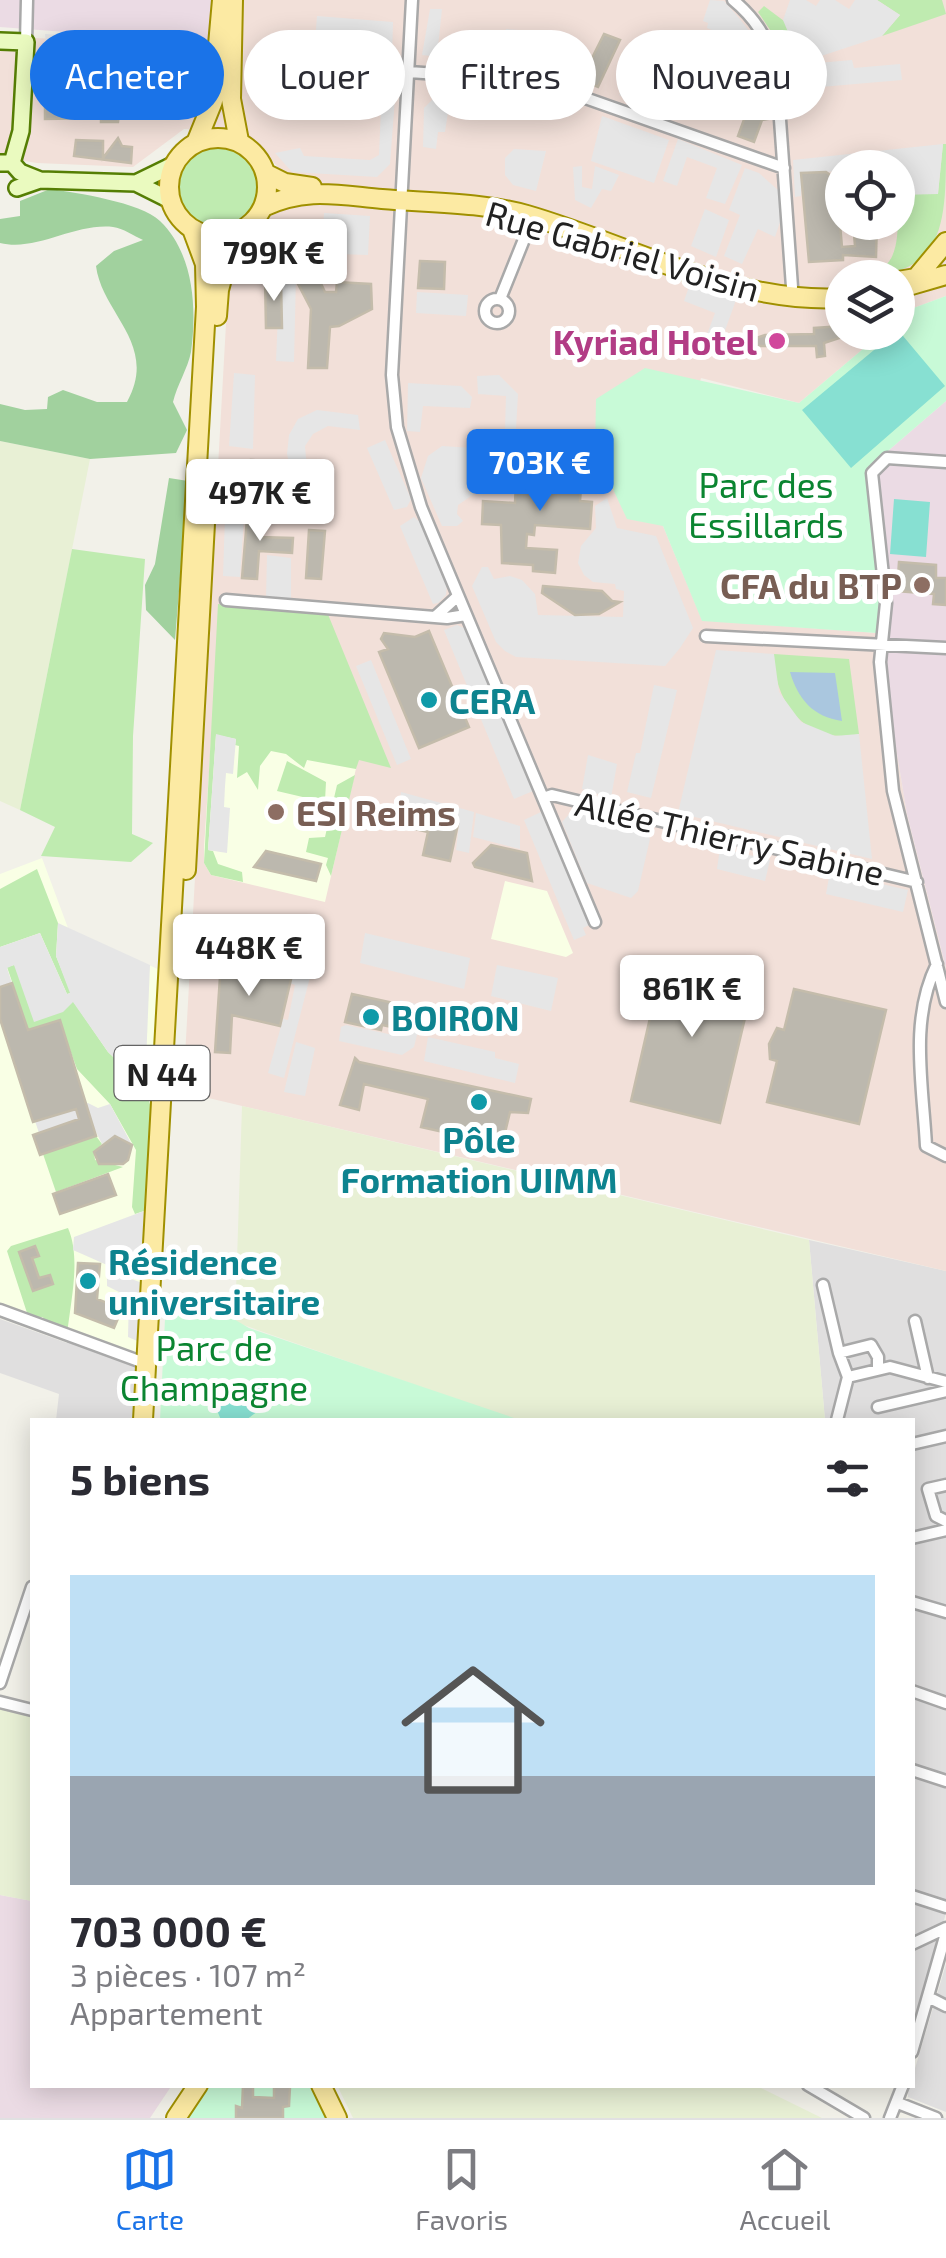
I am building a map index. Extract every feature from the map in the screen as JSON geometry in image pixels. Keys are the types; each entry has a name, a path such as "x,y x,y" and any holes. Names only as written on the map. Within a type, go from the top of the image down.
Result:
{"main road":[{"path":"196,142 212,138 239,141 253,152 265,173 263,207 251,224 234,234 213,236 192,229 178,217 170,200 173,165 196,142 213,102 222,0"},
{"path":"233,0 230,99 239,141"},
{"path":"265,173 285,183 308,186 403,196 511,200 727,275 792,287 825,288"},
{"name":"Rue Gabriel Voisin","path":"263,207 307,192 403,196 488,207 533,217 724,284 777,296 825,297"},
{"name":"N 44","path":"143,1418 206,308 205,264 192,229"},
{"name":"N 44","path":"152,1418 214,346 219,290 234,234"},
{"path":"915,272 946,242"},
{"path":"915,280 946,275"},
{"path":"164,2118 184,2088"},
{"path":"176,2118 196,2088"},
{"path":"322,2088 337,2118"}],"street":[{"path":"0,192 12,171 21,131 27,0"},
{"path":"412,0 392,374 397,427 406,464 462,605 595,922"},
{"path":"733,0 751,15 768,40 776,64 792,287"},
{"path":"0,41 26,42"},
{"path":"409,72 537,81 784,168"},
{"path":"136,183 173,165"},
{"path":"12,171 40,180 136,183 170,200"},
{"path":"500,299 533,217"},
{"path":"946,462 887,458 872,473 886,603 880,646 893,791 946,1002"},
{"path":"226,600 436,616 462,605"},
{"path":"436,616 462,605"},
{"path":"706,636 946,648"},
{"name":"Allée Thierry Sabine","path":"543,798 552,795 916,882"},
{"path":"937,964 928,983 919,1024 926,1146 946,1156"},
{"path":"824,1285 848,1377 838,1418"},
{"path":"0,1310 147,1364"},
{"path":"916,1321 928,1378"},
{"path":"839,1353 871,1345 878,1357 878,1369"},
{"path":"848,1377 890,1367 946,1382"},
{"path":"878,1407 946,1391"},
{"path":"915,1443 946,1436"},
{"path":"915,1490 946,1485"},
{"path":"928,1489 936,1516 946,1522"},
{"path":"915,1537 946,1530"},
{"path":"915,1603 946,1612"},
{"path":"0,1683 28,1617"},
{"path":"915,1692 946,1703"},
{"path":"0,1702 30,1710"},
{"path":"915,1771 946,1781"},
{"path":"915,1897 946,1907"},
{"path":"915,1943 946,1931 942,1962 915,2041"},
{"path":"915,2011 926,2002 946,2006"},
{"path":"813,2088 864,2118"},
{"path":"890,2118 902,2088"},
{"path":"898,2103 936,2118"}],"shaded area":[{"path":"0,0 226,0 224,30 0,27"},
{"path":"226,0 946,0 946,296 915,307 915,260 825,260 825,350 862,350 799,403 701,378 663,526 702,620 877,633 907,814 946,968 946,1271 183,1092 227,306 232,257 277,206 277,166 242,131 184,129 133,167 37,163 0,157 0,37 30,38 30,120 224,120"},
{"path":"710,0 724,1 748,30 712,30 703,21"},
{"path":"790,0 806,0 816,6 820,0 835,0 849,9 855,0 877,0 900,15 882,36 827,54 827,30 787,30 783,20"},
{"path":"430,9 442,9 440,30 426,30"},
{"path":"317,16 393,22 393,30 316,30"},
{"path":"852,60 854,68 900,64 902,80 827,86 827,62"},
{"path":"424,108 425,120 447,120 445,132 438,132 436,149 423,147"},
{"path":"602,116 669,140 654,183 591,161"},
{"path":"380,120 393,120 390,164 377,177 292,172 275,153 300,148 304,156 370,160 379,155"},
{"path":"678,139 742,165 725,204 706,198 717,168 687,157 677,186 663,181"},
{"path":"943,144 938,194 915,195 915,150 887,150"},
{"path":"514,149 546,151 536,191 513,185 505,175 505,158"},
{"path":"825,157 825,172 801,173 801,196 795,197 793,160"},
{"path":"582,166 582,187 592,189 595,166 619,175 611,191 602,189 591,208 575,200 573,167"},
{"path":"745,168 759,173 779,191 780,222 775,237 758,229 742,264 724,256 740,215 729,210"},
{"path":"705,209 729,220 716,257 691,246"},
{"path":"324,213 370,216 368,255 338,254 296,275 294,362 276,361 280,268 322,245"},
{"path":"690,284 736,300 719,347 705,340 715,313 684,301"},
{"path":"417,292 468,295 466,316 416,313"},
{"path":"874,350 915,350 945,386 851,468 802,410"},
{"path":"234,373 255,375 253,449 229,446"},
{"path":"499,375 518,394 516,429 505,429 506,396 478,394 477,376"},
{"path":"408,383 461,386 472,397 470,408 423,406 420,432 407,431"},
{"path":"946,401 946,968 907,814 877,633 880,602 867,469"},
{"path":"317,410 358,415 360,430 328,426 313,434 305,446 314,472 334,483 324,499 302,488 291,472 287,454 289,435 298,419"},
{"path":"385,440 411,499 407,507 394,510 367,448"},
{"path":"0,441 90,459 20,810 0,801"},
{"path":"442,446 472,448 501,456 498,478 475,483 474,494 458,505 457,514 463,521 457,526 442,526 421,478 428,456"},
{"path":"607,498 617,528 656,536 693,628 680,648 665,666 516,657 505,651 496,642 472,586 482,567 488,567 494,579 510,576 522,580 535,594 538,615 623,617 624,591 616,589 615,584 593,582 578,563 581,546 596,528 595,506"},
{"path":"894,499 930,502 926,557 890,554"},
{"path":"225,516 244,517 240,577 223,576"},
{"path":"414,517 421,523 447,584 446,595 438,603 433,604 400,526"},
{"path":"267,555 291,558 291,600 266,598"},
{"path":"457,625 464,628 533,791 514,799 444,630"},
{"path":"716,650 774,654 779,692 801,722 835,736 859,734 872,859 678,813"},
{"path":"371,660 411,759 397,765 356,666"},
{"path":"790,672 835,673 842,721 808,705"},
{"path":"654,685 677,690 651,798 627,792 636,753 640,753"},
{"name":"ESI Reims","path":"212,726 358,760 325,902 211,875 204,863 204,848"},
{"path":"216,734 236,739 233,774 226,773 224,807 230,808 227,853 208,850"},
{"path":"588,755 617,764 611,798 582,789"},
{"path":"401,792 474,812 469,853 456,850 459,824 399,809"},
{"path":"572,811 643,827 650,839 638,891 631,898 587,883 562,822"},
{"path":"541,812 589,925 583,928 586,935 574,940 524,820"},
{"path":"476,813 520,826 520,849 473,837"},
{"path":"720,848 770,860 765,881 717,869"},
{"path":"42,858 68,928 162,971 147,1364 0,1309 0,874"},
{"path":"830,872 908,890 903,912 826,894"},
{"path":"505,881 547,891 573,953 566,957 491,939"},
{"path":"58,923 150,965 145,1087 108,1052 73,1002 63,1012 34,1022 14,965 7,968 12,983 0,987 0,947 40,933 67,994 70,993 56,956"},
{"path":"365,933 470,958 464,989 360,963"},
{"path":"250,958 305,971 310,977 284,1078 268,1073 283,1019 288,1020 295,985 290,983 291,975 249,965"},
{"path":"497,965 558,978 551,1011 491,996"},
{"path":"400,1000 424,1006 414,1047 402,1055 339,1041 341,1027 346,1025 393,1035"},
{"path":"428,1037 495,1052 495,1058 519,1064 515,1083 424,1061"},
{"path":"296,1042 315,1048 305,1096 284,1092"},
{"path":"88,1103 98,1108 110,1104 132,1145 115,1136 102,1144 88,1116 39,1133 35,1121"},
{"path":"242,1106 809,1240 825,1418 510,1418 235,1322"},
{"path":"144,1211 141,1280 73,1250 74,1237"},
{"path":"809,1240 946,1271 946,1913 915,2025 915,1418 825,1418"},
{"path":"73,1250 143,1274 134,1418 56,1418 59,1394 0,1373 0,1319 67,1343"},
{"path":"107,1270 145,1284 142,1343 128,1337 129,1297 107,1286"},
{"path":"256,1380 266,1405 249,1418 220,1418 212,1398"},
{"path":"0,1707 30,1715 30,1901 0,1895"},
{"path":"0,1895 30,1901 30,2088 170,2088 150,2118 0,2118"},
{"path":"946,1964 946,2112 908,2097 909,2088 915,2088 915,2068"},
{"path":"338,2088 761,2088 822,2118 353,2118"}],"green space":[{"path":"877,0 942,0 946,14 882,36 900,15"},
{"path":"764,6 796,30 770,30 758,12"},
{"path":"946,144 944,199 934,241 915,262 890,260 897,240 915,240 915,194 938,193"},
{"path":"210,146 226,146 252,164 259,187 256,203 247,216 226,228 210,228 184,210 177,195 177,179 195,153"},
{"path":"50,189 108,199 151,214 180,249 190,282 193,318 191,352 173,402 187,430 176,453 90,459 0,441 0,404 25,410 47,409 48,397 63,390 97,402 127,402 135,381 133,346 100,283 96,266 114,251 143,240 117,228 98,227 28,244 0,243 0,219 20,216 20,201"},
{"name":"Parc des Essillards","path":"946,296 946,401 867,469 880,603 877,633 702,621 663,526 627,519 595,451 596,399 645,368 799,403 862,350 915,350 915,307"},
{"path":"169,478 188,481 175,640 146,610 145,585 155,564"},
{"path":"72,549 145,559 133,736 132,834 153,843 131,862 41,856 55,827 20,810"},
{"path":"218,604 327,612 391,768 359,760 356,769 307,760 304,768 286,754 271,751 260,766 258,790 247,772 237,778 236,739 216,735 208,850 213,851 218,864 242,872 243,882 211,875 204,863"},
{"path":"774,654 849,659 859,734 823,733 796,716 779,688"},
{"path":"287,761 326,782 324,820 302,820 307,798 277,791"},
{"path":"355,775 331,876 326,865 328,858 306,852 309,838 325,837 337,785"},
{"path":"37,869 58,923 56,956 71,993 67,994 40,933 0,947 0,889"},
{"path":"14,965 73,1001 108,1052 145,1087 151,1108 148,1204 144,1211 135,1214 132,1207 136,1150 110,1104 77,1069 59,1020 37,1028 57,1114 7,967"},
{"path":"96,1136 102,1144 94,1152 95,1160 123,1167 56,1192 43,1154"},
{"path":"68,1228 74,1266 67,1335 45,1325 43,1317 29,1319 7,1251 11,1246"},
{"name":"Parc de Champagne","path":"166,1299 232,1318 249,1328 514,1418 160,1418"},
{"path":"208,2088 312,2088 326,2118 188,2118"}],"building":[{"path":"604,34 616,38 616,49 598,87 596,86 596,50"},
{"path":"744,120 762,120 754,142 738,136"},
{"path":"118,138 122,146 132,147 131,163 74,156 76,140 103,141 103,158"},
{"path":"825,172 825,240 841,240 842,247 855,246 854,240 876,240 876,257 843,255 843,260 809,262 801,173"},
{"path":"420,261 445,262 444,289 418,288"},
{"path":"315,271 325,292 336,292 337,282 371,284 372,309 330,327 327,368 308,368 311,309 296,280"},
{"path":"265,280 281,280 282,328 266,328"},
{"path":"825,327 825,356 817,357 816,346 757,346 756,338 765,335 814,334 814,328"},
{"path":"251,460 278,462 276,487 250,485"},
{"path":"547,460 583,462 580,501 592,502 590,529 535,525 534,535 527,534 526,548 557,550 555,573 533,571 533,565 502,563 501,525 482,524 483,501 515,503 516,484 545,487"},
{"path":"248,507 263,508 260,537 293,538 292,553 259,551 257,579 242,578"},
{"path":"309,530 325,531 321,579 306,578"},
{"name":"CFA du BTP","path":"899,562 936,565 936,578 946,578 946,605 933,604 934,594 897,591"},
{"path":"543,586 602,591 612,601 620,602 599,614 575,615 542,593"},
{"name":"CERA","path":"429,631 469,727 419,748 379,652 388,649 381,639 384,633 415,637"},
{"path":"401,812 458,824 450,861 423,855 428,832 398,825"},
{"path":"491,845 527,853 532,881 475,867 473,863"},
{"path":"266,851 321,864 316,881 254,867"},
{"path":"664,957 754,980 720,1123 631,1101"},
{"path":"221,962 292,975 280,1026 232,1015 230,1053 215,1052"},
{"path":"12,983 28,1030 60,1020 96,1136 40,1155 33,1135 79,1119 76,1109 33,1122 0,1019 0,987"},
{"path":"794,989 886,1010 859,1124 767,1102 777,1061 770,1059 769,1044 777,1028 784,1030"},
{"name":"BOIRON","path":"352,994 398,1004 392,1027 382,1025 381,1030 345,1022"},
{"name":"Pôle Formation UIMM","path":"355,1058 531,1099 528,1113 510,1112 502,1145 421,1127 428,1099 364,1084 359,1110 340,1105"},
{"path":"115,1136 132,1145 128,1160 123,1164 99,1164 94,1152"},
{"path":"108,1174 116,1195 60,1214 53,1194"},
{"path":"35,1246 39,1256 32,1258 39,1278 50,1275 53,1284 33,1291 19,1252"},
{"name":"Résidence universitaire","path":"78,1263 100,1264 97,1299 122,1309 114,1328 75,1313"},
{"path":"243,2088 253,2088 253,2097 274,2098 274,2088 290,2088 289,2106 283,2107 283,2118 236,2118 236,2106 242,2108"}],"place":[{"name":"Kyriad Hotel","path":"777,341"},
{"name":"CFA du BTP","path":"922,585"},
{"name":"CERA","path":"429,700"},
{"name":"ESI Reims","path":"276,812"},
{"name":"BOIRON","path":"371,1017"},
{"name":"Pôle Formation UIMM","path":"479,1102"},
{"name":"Résidence universitaire","path":"88,1281"}]}
